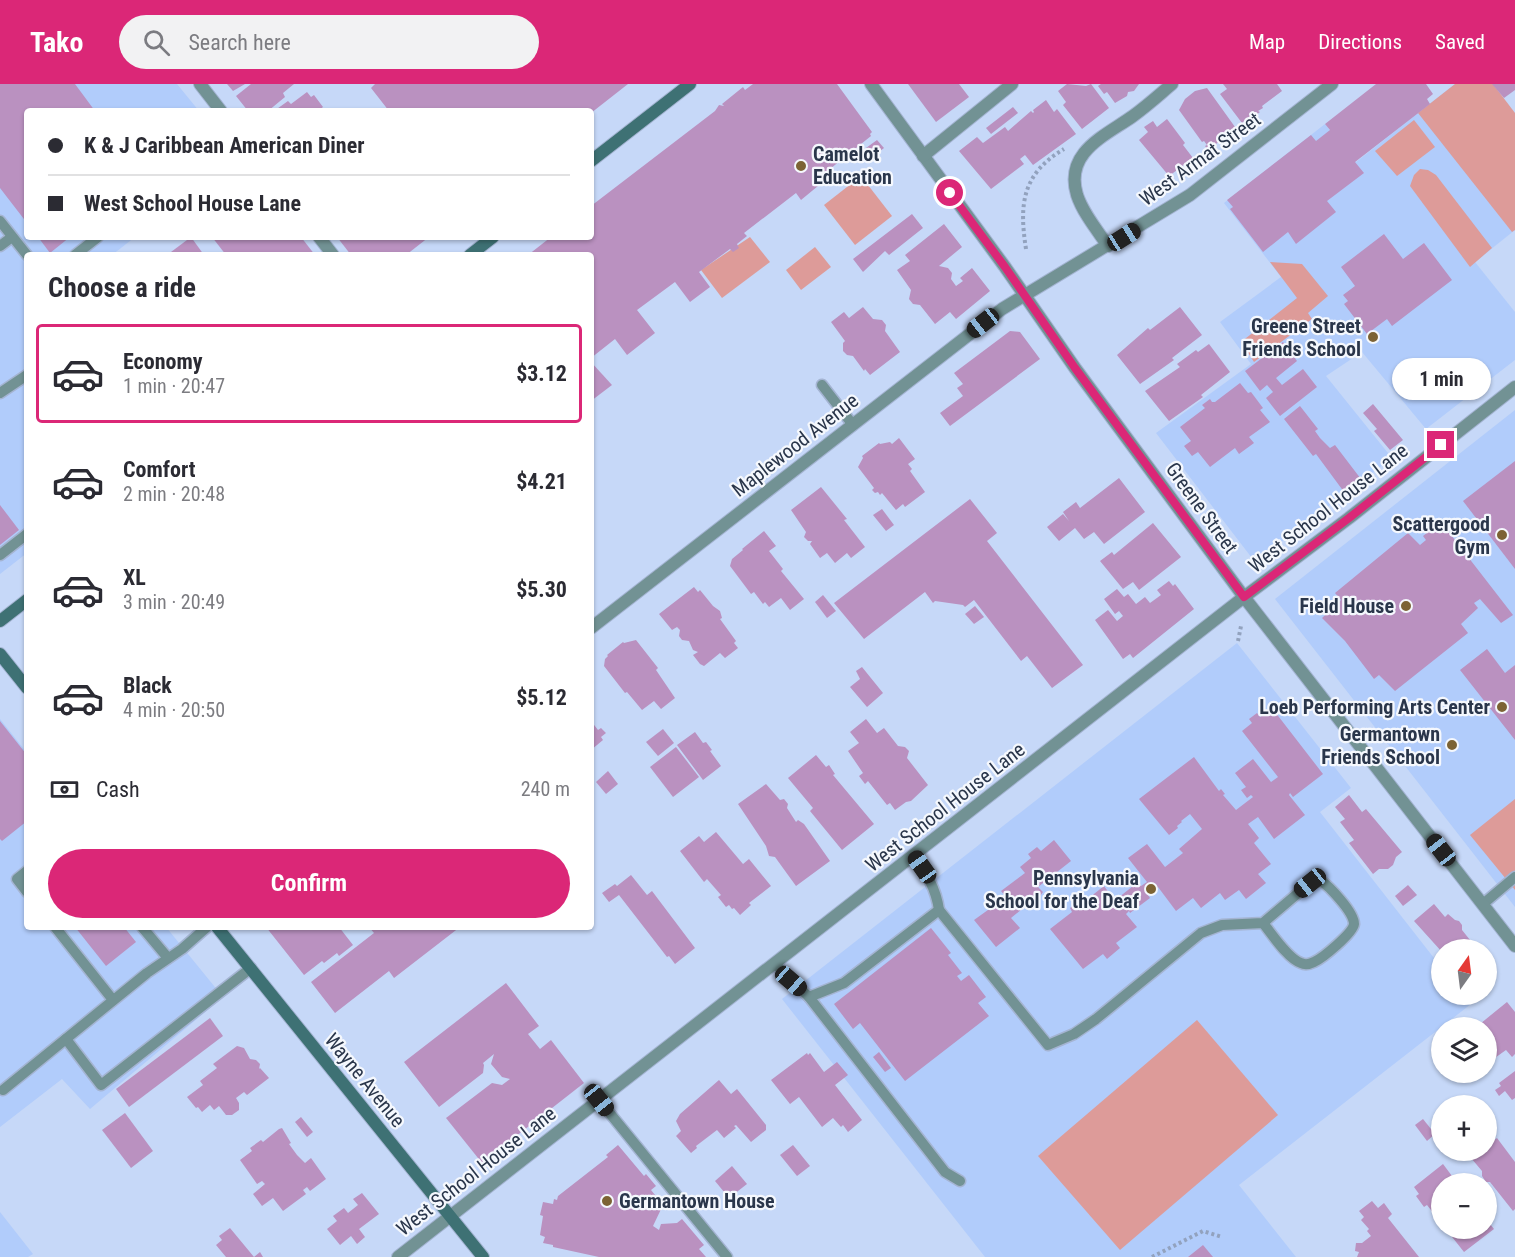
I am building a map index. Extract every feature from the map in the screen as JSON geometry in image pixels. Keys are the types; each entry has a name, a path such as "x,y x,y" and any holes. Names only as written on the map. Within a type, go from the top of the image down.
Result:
{"main road":[{"path":"594,159 690,84"},
{"path":"474,252 489,240"},
{"path":"0,621 24,602"},
{"path":"0,654 24,684"},
{"name":"Wayne Avenue","path":"220,930 483,1257"}],"street":[{"path":"200,84 219,108"},
{"name":"Greene Street","path":"871,84 1075,368 1244,597 1515,946"},
{"path":"923,156 1012,84"},
{"path":"1108,246 1077,196 1075,185 1078,163 1088,146 1141,110 1172,84"},
{"name":"West Armat Street","path":"1024,294 1108,246 1190,195 1332,84"},
{"path":"321,240 331,252"},
{"name":"Maplewood Avenue","path":"594,626 1024,294"},
{"name":"West School House Lane","path":"398,1257 1515,387"}],"lane":[{"path":"0,221 24,252"},
{"path":"0,246 12,237"},
{"path":"79,252 94,240"},
{"path":"0,393 24,377"},
{"path":"822,385 853,425"},
{"path":"0,555 24,536"},
{"path":"914,855 937,894 939,910 1048,1045 1074,1035 1096,1019 1201,933 1221,925 1263,923 1310,883 1320,880 1328,886 1351,914 1354,924 1350,933 1314,963 1304,964 1294,960 1263,923"},
{"path":"24,873 17,879 24,888"},
{"path":"1483,904 1515,877"},
{"path":"809,997 844,983 939,910"},
{"path":"57,930 113,1000"},
{"path":"145,930 168,958"},
{"path":"3,1090 204,930"},
{"path":"775,964 809,997 945,1172 960,1181"},
{"path":"66,1039 101,1084 251,968"},
{"path":"599,1100 727,1257"}],"path":[{"path":"1026,249 1023,214 1027,189 1031,179 1044,162 1064,149"},
{"path":"1238,642 1241,626"},
{"path":"1152,1257 1203,1231 1222,1236"}],"shaded area":[{"path":"0,84 177,84 197,108 24,108 24,240 131,240 116,252 24,252 24,555 0,574"},
{"name":"Greene Street Friends School","path":"1455,84 1515,113 1515,230 1475,262 1515,312 1515,360 1426,429 1362,352 1326,376 1392,458 1255,562 1156,433 1251,364 1220,322 1281,277 1224,203 1325,124 1356,162"},
{"path":"1455,84 1493,84 1515,113 1515,230 1512,232 1418,113"},
{"path":"1414,120 1435,147 1397,176 1375,151"},
{"path":"1420,169 1428,170 1436,175 1492,248 1470,267 1410,186 1414,175"},
{"path":"861,176 892,216 855,245 824,205"},
{"path":"750,237 770,262 722,298 701,270"},
{"path":"815,247 831,267 801,290 786,270"},
{"path":"1270,262 1302,264 1328,296 1308,313 1312,319 1254,362 1241,342 1297,298"},
{"name":"Germantown Friends School","path":"1515,410 1515,907 1275,599"},
{"name":"Pennsylvania School for the Deaf","path":"1237,643 1351,788 1320,812 1431,954 1431,1005 1470,1005 1454,1017 1431,1017 1431,1035 1239,1185 1296,1257 985,1257 782,999"},
{"path":"0,719 24,749 24,930 168,930 223,997 90,1109 62,1079 0,1127"},
{"path":"1515,799 1515,890 1470,835"},
{"path":"1197,1020 1278,1115 1120,1250 1038,1156"},
{"path":"0,1212 33,1254 28,1257 0,1257"}],"building":[{"path":"0,84 75,84 93,108 24,108 24,219 0,188"},
{"path":"227,84 245,84 233,91"},
{"path":"251,84 294,84 283,93 285,97 272,108 246,108 236,96"},
{"path":"375,84 628,84 594,111 594,108 387,108 371,88"},
{"path":"753,84 837,84 872,132 871,136 815,181 818,186 801,200 796,193 744,233 747,236 737,244 739,248 733,252 730,249 699,272 710,287 690,302 675,282 637,310 655,333 627,355 615,339 594,356 594,252 532,252 547,240 594,240 594,204 715,111 719,105 724,106 722,104 743,87 745,90"},
{"path":"908,84 959,84 969,97 936,122"},
{"path":"1067,84 1086,86 1091,84 1109,108 1082,129 1063,105 1066,102 1058,91"},
{"path":"1101,84 1139,84 1134,91 1128,92 1127,96 1115,103 1107,92 1104,94 1098,86"},
{"path":"1223,84 1277,84 1282,91 1262,106 1263,108 1258,111 1260,112 1242,123 1220,94 1227,89"},
{"path":"1376,84 1426,84 1433,94 1427,99 1430,104 1355,162 1364,173 1327,201 1336,212 1296,244 1288,232 1263,252 1230,209 1233,207 1227,200 1311,135 1316,141 1330,130 1325,124"},
{"path":"1492,84 1515,84 1515,90 1504,98"},
{"path":"1207,88 1235,127 1208,150 1205,146 1207,145 1204,141 1202,142 1179,110 1185,99 1195,91"},
{"path":"307,92 311,97 314,95 323,107 278,108 288,101 291,104"},
{"path":"1046,100 1054,112 1057,109 1076,134 1033,165 1025,155 1020,159 1024,164 991,189 959,151 977,137 983,143 1005,127 1008,131 1031,111 1033,113 1033,110"},
{"path":"1013,107 1018,113 991,134 986,128"},
{"path":"1167,119 1193,158 1169,176 1139,140 1148,132 1144,127 1153,121 1157,127"},
{"path":"877,140 884,148 872,157 866,148"},
{"path":"912,214 923,228 889,255 885,251 863,272 853,259"},
{"path":"944,224 962,247 939,266 948,268 956,286 963,281 960,278 972,268 990,291 956,319 950,312 935,324 920,305 913,304 909,299 911,290 897,270 910,261 905,255"},
{"path":"1384,234 1403,259 1424,243 1452,280 1392,326 1387,319 1367,334 1344,304 1348,301 1343,295 1355,286 1341,267"},
{"path":"40,240 66,240 51,252"},
{"path":"187,240 193,240 202,252 171,252"},
{"path":"214,240 303,240 313,252 224,252"},
{"path":"339,240 425,240 410,252 349,252"},
{"path":"863,307 873,319 882,320 886,325 885,331 900,352 870,375 865,369 864,371 853,356 843,351 845,341 831,322 844,312 849,318"},
{"path":"1180,307 1202,335 1172,358 1174,360 1140,384 1117,355 1148,328 1150,330"},
{"path":"1010,331 1020,332 1040,359 950,426 940,413 963,396 957,388 963,384 954,373"},
{"path":"1283,342 1297,361 1276,378 1282,385 1303,369 1317,387 1280,416 1266,398 1273,392 1267,385 1260,391 1245,371"},
{"path":"1209,344 1230,372 1201,395 1203,397 1169,421 1145,391 1180,367 1177,364 1196,350 1198,352"},
{"path":"594,365 612,385 594,399"},
{"path":"1240,383 1248,393 1251,392 1263,408 1260,410 1270,422 1249,437 1254,443 1239,454 1235,448 1210,467 1198,452 1192,456 1184,446 1191,441 1180,427 1205,408 1202,405 1210,399 1215,402"},
{"path":"1373,404 1403,440 1390,450 1374,431 1377,429 1363,413"},
{"path":"1300,406 1318,429 1315,431 1320,438 1330,448 1335,445 1364,483 1347,496 1316,454 1313,456 1284,419"},
{"path":"899,438 915,459 908,464 912,469 910,471 925,492 905,507 903,504 896,510 882,493 880,495 872,490 874,488 858,467 862,456 879,443 890,442 892,444"},
{"name":"Scattergood Gym","path":"1515,461 1515,569 1463,501"},
{"path":"1119,478 1145,512 1104,544 1094,532 1084,539 1075,528 1059,541 1047,527 1063,514 1069,521 1063,512 1076,502 1080,508"},
{"path":"821,487 847,519 844,520 865,547 851,558 847,553 835,563 827,553 820,558 810,544 812,541 804,537 806,532 791,510"},
{"path":"970,499 997,533 987,541 1083,665 1052,688 1027,656 1021,661 974,600 965,607 935,601 933,603 925,592 864,639 834,603"},
{"path":"0,505 19,530 0,545"},
{"path":"882,509 894,525 886,531 873,515"},
{"name":"Field House","path":"1441,522 1513,615 1501,623 1480,599 1474,603 1478,608 1461,624 1468,633 1395,691 1379,675 1374,679 1345,641 1322,618 1341,600 1335,593 1408,533 1420,545 1426,540 1423,536"},
{"path":"1153,523 1181,557 1139,590 1133,582 1123,589 1100,561 1112,552 1114,555"},
{"path":"764,531 776,546 769,551 783,569 781,571 804,599 790,610 781,598 769,607 765,602 763,604 754,592 751,594 730,566 732,559"},
{"path":"1169,581 1173,586 1175,584 1194,609 1133,658 1130,654 1123,659 1095,620 1108,610 1117,621 1123,616 1119,611 1115,614 1104,599 1117,589 1124,597 1128,594 1136,604 1145,597 1150,603 1161,595 1157,590"},
{"path":"694,587 698,592 700,590 720,611 722,618 720,619 736,641 734,643 738,648 725,658 720,653 704,666 693,655 698,652 693,650 689,641 682,640 679,636 680,630 677,627 672,630 659,614"},
{"path":"823,595 836,611 827,618 815,602"},
{"path":"975,606 984,617 974,624 965,614"},
{"path":"636,640 658,668 656,670 675,698 661,709 654,701 642,710 604,666 607,655 623,642"},
{"name":"Loeb Performing Arts Center","path":"1487,649 1505,673 1515,665 1515,740 1460,670"},
{"path":"862,667 883,693 867,707 850,687 860,679 856,671"},
{"path":"1272,708 1323,774 1293,797 1290,793 1289,795 1305,815 1274,839 1258,817 1248,824 1259,838 1254,843 1271,864 1258,874 1266,883 1246,899 1239,890 1225,900 1220,893 1201,908 1193,898 1176,911 1158,887 1148,895 1150,898 1126,914 1137,927 1116,943 1120,948 1107,959 1103,954 1083,969 1050,929 1072,912 1070,908 1078,902 1080,905 1104,886 1118,905 1122,902 1118,898 1138,882 1141,886 1147,882 1128,858 1147,844 1165,867 1183,853 1179,849 1202,829 1190,814 1169,835 1139,799 1194,757 1236,810 1253,797 1251,795 1247,798 1241,790 1246,787 1235,773 1253,759 1271,782 1278,777 1242,731 1252,723 1249,719 1257,713 1260,717"},
{"path":"866,719 877,733 884,728 898,746 905,747 909,751 907,758 928,785 911,801 895,810 890,803 887,805 868,781 865,784 859,776 863,773 848,751 859,743 850,732"},
{"path":"0,721 24,751 24,823 2,841 0,839"},
{"path":"594,725 598,730 601,728 606,733 601,737 603,740 594,748"},
{"path":"663,729 674,743 658,756 646,742"},
{"path":"695,732 703,743 706,742 721,766 703,780 677,745"},
{"path":"676,747 699,777 673,797 650,767"},
{"path":"816,755 826,767 829,765 835,774 833,775 874,824 842,850 810,811 813,808 788,778"},
{"path":"608,771 618,784 606,794 596,782"},
{"path":"766,784 780,800 784,799 796,822 798,820 804,824 830,861 796,886 775,857 769,856 766,846 738,804"},
{"path":"1349,795 1362,812 1366,809 1402,852 1388,869 1379,869 1373,874 1349,843 1354,840 1340,822 1345,819 1335,807"},
{"path":"716,832 743,864 749,859 771,886 749,903 751,905 740,915 729,905 726,907 718,897 721,895 707,879 704,882 680,851 699,836 704,842"},
{"path":"1054,840 1071,861 1038,887 1043,892 1035,903 1022,909 1011,918 1020,928 996,947 974,920 1006,897 1001,891 1025,873 1020,867 1031,858 1028,854 1037,847 1041,851"},
{"path":"631,875 647,895 652,891 695,948 675,964 669,956 667,957 619,895 609,902 602,893 615,884 617,886"},
{"path":"1408,885 1417,895 1403,906 1395,896"},
{"path":"1434,904 1445,917 1448,914 1459,921 1462,930 1469,939 1431,940 1414,921"},
{"path":"931,928 951,953 948,955 962,973 957,976 961,981 969,975 986,997 978,1003 989,1016 905,1081 860,1023 853,1029 834,1004"},
{"path":"77,930 126,930 136,942 106,966"},
{"path":"268,930 341,930 353,945 339,956 337,953 324,963 322,961 304,975"},
{"path":"372,930 456,930 394,978 389,971 335,1013 311,982 374,933"},
{"path":"506,983 539,1026 528,1034 540,1049 551,1040 584,1083 482,1163 446,1118 492,1083 502,1085 510,1079 502,1077 491,1064 494,1054 483,1063 483,1073 439,1107 404,1062"},
{"path":"1507,1002 1515,1012 1515,1054 1512,1057 1506,1050 1497,1056 1497,1017 1489,1017"},
{"path":"210,1018 223,1036 129,1107 116,1089"},
{"path":"237,1046 244,1048 250,1059 260,1064 259,1069 269,1078 247,1095 244,1092 236,1098 239,1110 232,1115 226,1115 219,1106 214,1110 210,1105 202,1112 187,1097 203,1085 200,1081 217,1068 213,1064"},
{"path":"879,1052 891,1068 885,1072 873,1057"},
{"path":"807,1053 808,1055 810,1053 824,1072 837,1062 848,1075 835,1085 862,1120 848,1132 833,1118 822,1127 799,1097 790,1104 771,1080"},
{"path":"1515,1071 1515,1098 1512,1100 1505,1091 1499,1096 1495,1090 1501,1086 1499,1083"},
{"path":"719,1080 731,1094 737,1089 766,1125 766,1130 751,1142 736,1125 734,1126 736,1128 724,1138 717,1130 696,1146 697,1148 691,1153 676,1136 681,1131 676,1121 680,1114"},
{"path":"125,1113 153,1151 131,1168 102,1130"},
{"path":"301,1117 313,1132 307,1137 295,1122"},
{"path":"1423,1119 1431,1129 1431,1138 1427,1141 1415,1125"},
{"path":"282,1128 297,1155 305,1163 311,1158 326,1179 310,1191 307,1187 303,1190 306,1194 283,1211 273,1198 262,1206 253,1194 265,1184 262,1181 257,1184 240,1160 252,1151 250,1148 261,1140 263,1142"},
{"path":"1497,1138 1515,1162 1515,1209 1513,1211 1497,1191 1497,1173 1482,1173 1474,1161 1497,1161"},
{"name":"Germantown House","path":"618,1145 644,1176 646,1174 656,1186 651,1190 663,1205 653,1226 659,1230 661,1224 677,1223 682,1219 704,1245 699,1249 706,1257 599,1257 543,1243 545,1237 540,1235 543,1216 540,1215 543,1202 553,1204 554,1199 557,1200 558,1196 608,1157 606,1155"},
{"path":"793,1145 810,1166 797,1176 780,1155"},
{"path":"1443,1164 1450,1173 1432,1173"},
{"path":"732,1166 747,1184 729,1198 715,1181"},
{"path":"1431,1174 1431,1210 1427,1205 1424,1207 1416,1196 1419,1194 1414,1187"},
{"path":"362,1193 379,1214 359,1229 365,1237 357,1244 351,1236 340,1245 327,1229 337,1221 333,1216 344,1208 348,1213 358,1205 353,1199"},
{"path":"1372,1201 1378,1208 1384,1203 1392,1214 1388,1218 1419,1257 1357,1257 1359,1252 1355,1251 1356,1243 1362,1243 1371,1236 1367,1231 1369,1229 1361,1220 1364,1217 1359,1211"},
{"path":"230,1228 254,1257 226,1257 216,1245 222,1240 219,1236"},
{"path":"1454,1239 1481,1239 1464,1252"},
{"path":"1203,1245 1213,1257 1188,1257"}],"place":[{"name":"Camelot Education","path":"801,166"},
{"name":"Greene Street Friends School","path":"1373,337"},
{"name":"Scattergood Gym","path":"1502,535"},
{"name":"Field House","path":"1406,606"},
{"name":"Loeb Performing Arts Center","path":"1502,707"},
{"name":"Germantown Friends School","path":"1452,745"},
{"name":"Pennsylvania School for the Deaf","path":"1151,889"},
{"name":"Germantown House","path":"607,1201"}],"route":[{"path":"950,193 1075,368 1244,597 1441,445"}]}
